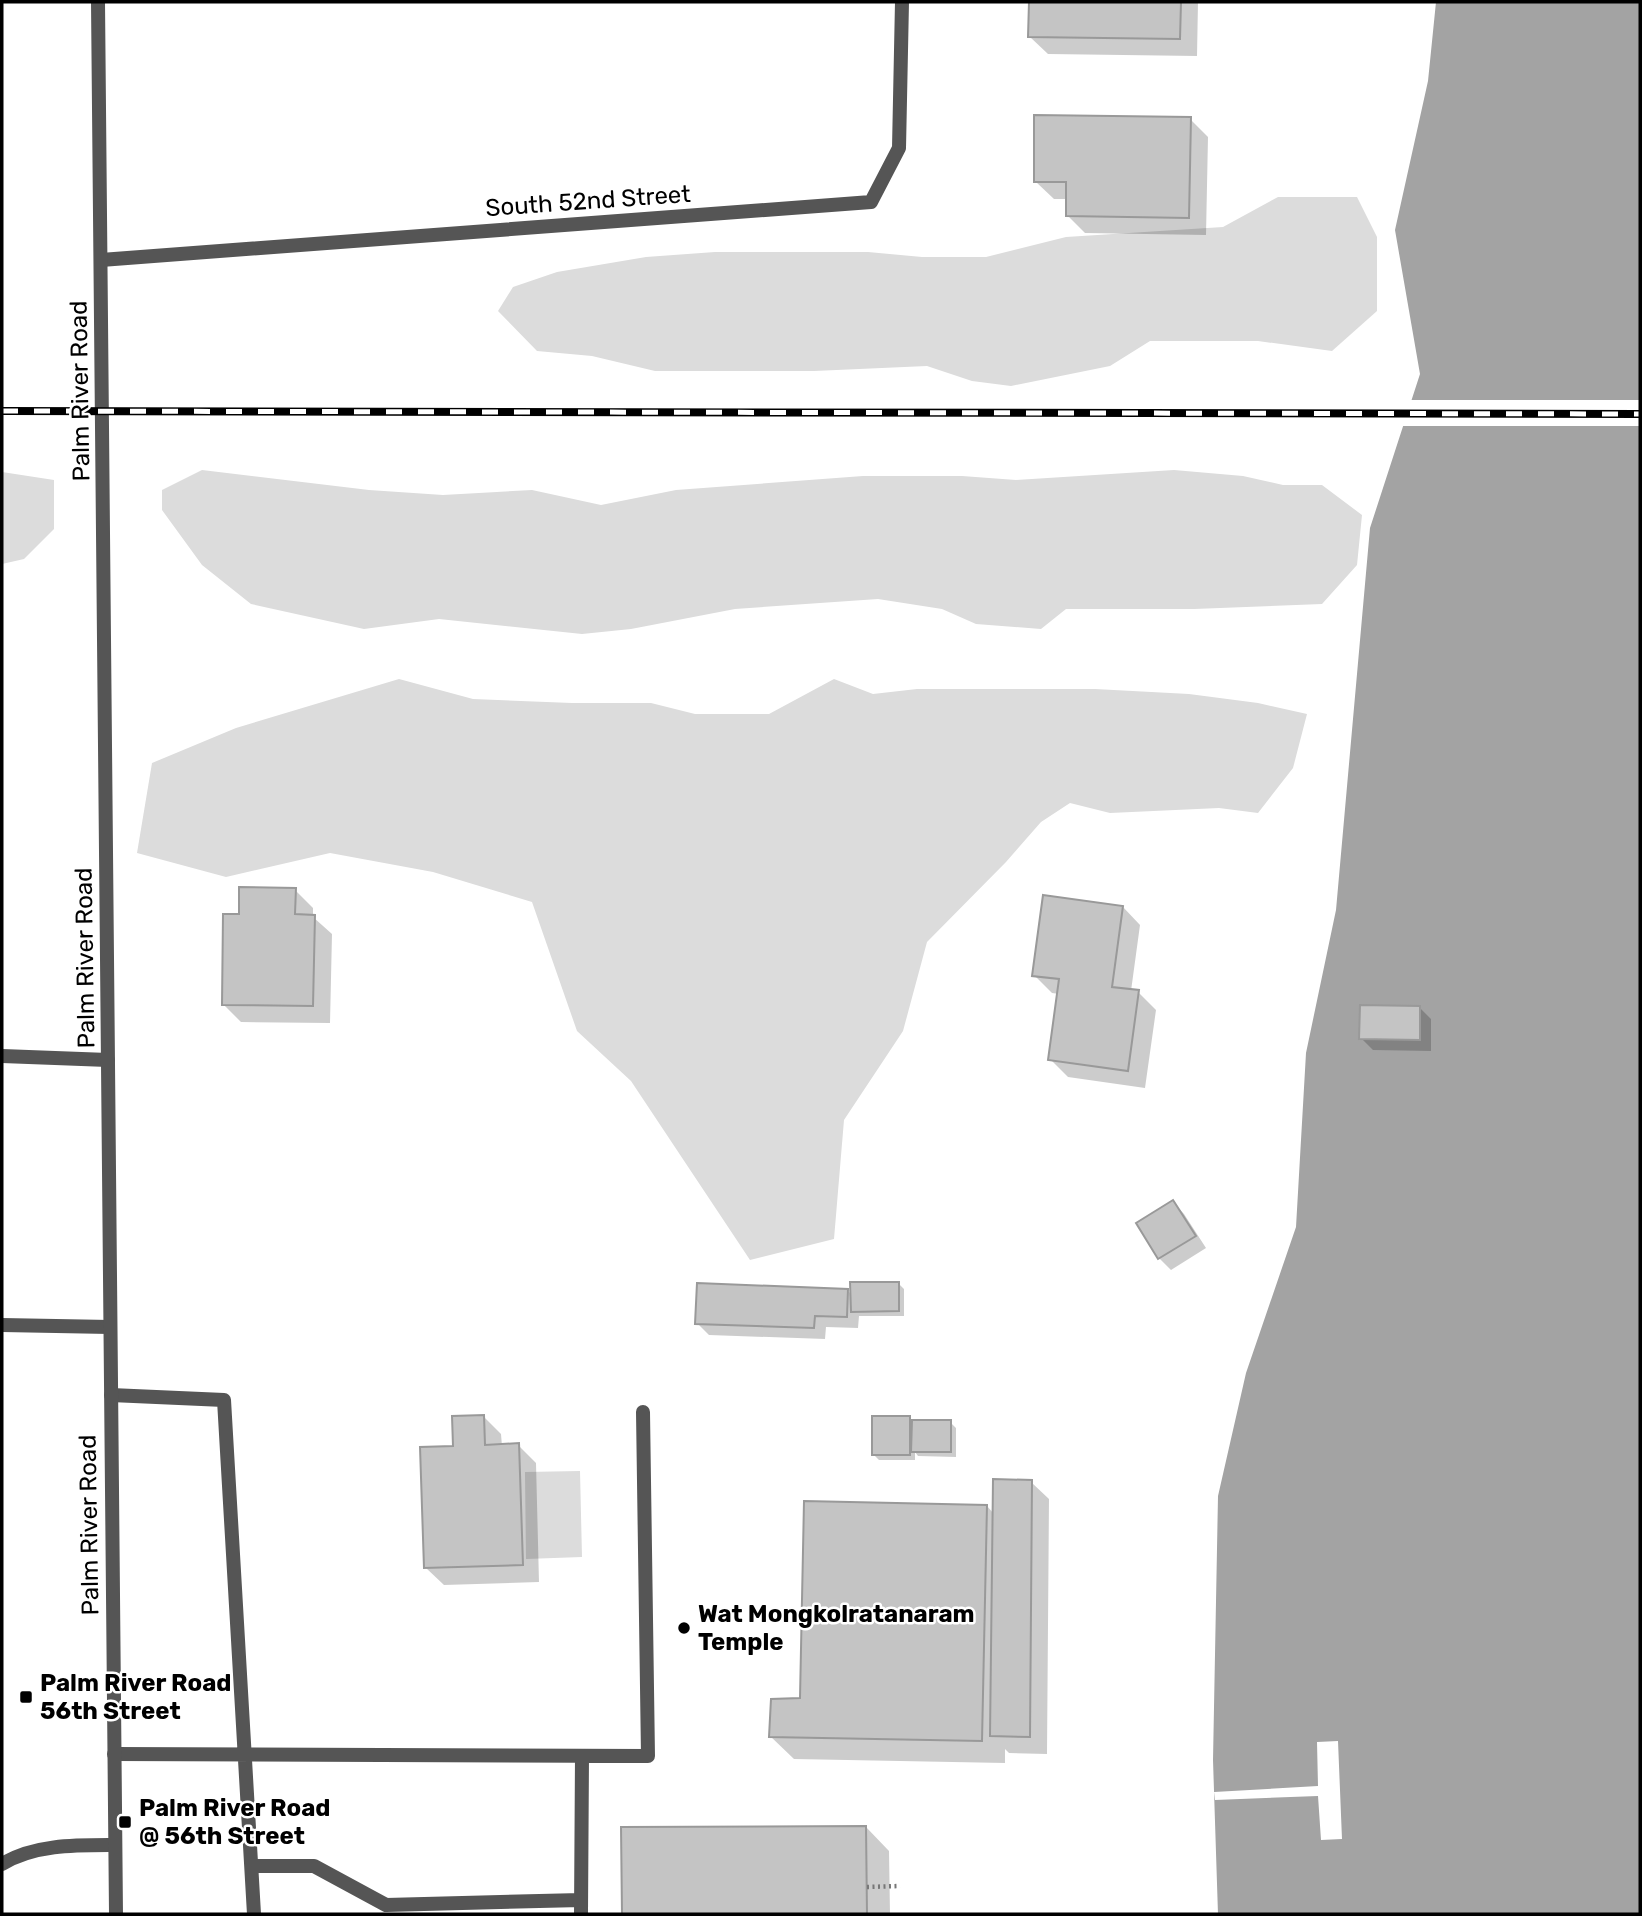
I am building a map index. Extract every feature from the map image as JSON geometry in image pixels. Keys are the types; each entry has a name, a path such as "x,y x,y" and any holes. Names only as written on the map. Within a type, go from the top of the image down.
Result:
{"street":[{"name":"Palm River Road","path":"98,2 116,1914"},
{"name":"South 52nd Street","path":"101,260 871,202 900,148 902,2"},
{"path":"2,1056 108,1060"},
{"path":"2,1325 110,1327"},
{"path":"111,1395 224,1400 254,1914"},
{"path":"114,1754 648,1756 643,1412"},
{"path":"252,1866 314,1866 386,1905 581,1907 582,1756"},
{"path":"2,1864 13,1857 63,1845 115,1845"}],"path":[{"path":"867,1887 900,1886"}],"shaded area":[{"path":"1436,2 1640,2 1640,1914 1218,1914 1213,1760 1218,1496 1246,1373 1296,1227 1306,1053 1336,910 1370,528 1420,374 1395,230 1428,81"},
{"path":"1278,197 1357,197 1377,237 1377,311 1332,351 1258,341 1150,341 1110,366 1011,386 972,381 927,366 814,371 655,371 592,356 537,351 498,311 513,287 557,272 646,257 715,252 868,252 922,257 986,257 1066,237 1223,227"},
{"path":"202,470 369,490 443,495 532,490 601,505 676,490 863,476 962,476 1016,480 1174,470 1243,476 1283,485 1322,485 1362,515 1357,565 1322,604 1194,609 1066,609 1041,629 976,624 942,609 878,599 735,609 631,629 582,634 439,619 364,629 251,604 202,565 162,510 162,490"},
{"path":"2,472 54,480 54,529 24,559 2,564"},
{"path":"399,679 473,699 651,703 695,714 769,714 834,679 873,694 917,689 1095,689 1189,694 1258,703 1307,714 1293,768 1258,813 1219,808 1110,813 1070,803 1041,822 1006,862 927,942 903,1031 844,1120 834,1239 750,1260 631,1081 577,1031 532,902 433,872 330,853 226,877 137,853 152,763 236,728"},
{"path":"580,1471 582,1557 526,1559 525,1472"}],"pier":[{"path":"1408,400 1640,400 1640,426 1400,426"},
{"path":"1338,1741 1342,1839 1321,1840 1318,1796 1215,1800 1214,1792 1318,1786 1317,1742"}],"building":[{"path":"1029,2 1181,2 1180,39 1028,37"},
{"path":"1034,115 1191,117 1189,218 1066,216 1066,182 1034,182"},
{"path":"239,887 296,888 295,914 315,915 313,1006 222,1005 223,914 239,914"},
{"path":"1043,895 1123,906 1112,987 1139,990 1128,1071 1048,1060 1059,979 1032,976"},
{"path":"1360,1005 1420,1006 1420,1040 1359,1039"},
{"path":"1173,1200 1196,1236 1158,1259 1136,1223"},
{"path":"850,1282 899,1282 899,1311 851,1312"},
{"path":"697,1283 848,1289 847,1317 815,1316 814,1328 695,1324"},
{"path":"484,1415 485,1445 519,1443 523,1565 424,1568 420,1447 453,1446 452,1416"},
{"path":"872,1416 910,1416 910,1455 872,1455"},
{"path":"912,1420 951,1420 951,1452 911,1452"},
{"path":"993,1479 1032,1480 1030,1737 990,1736"},
{"path":"804,1501 987,1505 982,1741 769,1737 771,1699 800,1698"},
{"path":"866,1826 867,1914 622,1914 621,1827"}],"railway":[{"path":"2,411 1640,414"}],"place":[{"name":"Wat Mongkolratanaram Temple","path":"684,1628"},
{"name":"Palm River Road 56th Street","path":"26,1697"},
{"name":"Palm River Road @ 56th Street","path":"125,1822"}]}
